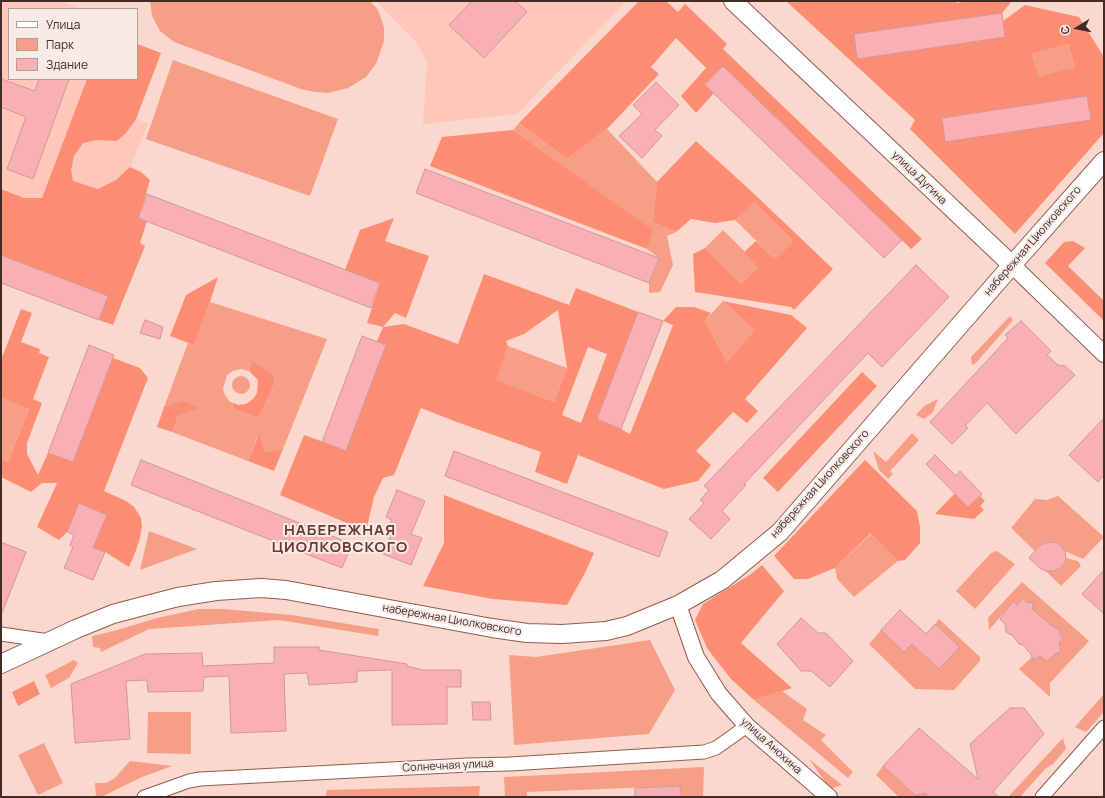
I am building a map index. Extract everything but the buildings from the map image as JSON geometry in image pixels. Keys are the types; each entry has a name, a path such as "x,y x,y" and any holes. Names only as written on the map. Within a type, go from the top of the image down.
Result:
{"main road":[{"name":"улица Дугина","path":"733,1 1012,265"},
{"name":"набережная Циолковского","path":"1,664 49,641 101,619 128,610 194,594 238,589 261,588 286,590 492,628 527,633 562,634 606,631 627,626 678,605 722,580 776,535 1104,161"}],"street":[{"name":"улица Дугина","path":"1012,265 1104,354"},
{"name":"улица Анохина","path":"678,605 696,657 719,694 747,726 829,797"},
{"path":"1,634 49,641"},
{"name":"Солнечная улица","path":"144,797 200,779 462,765 510,764 704,752 716,748 747,726"},
{"path":"1042,797 1104,727"}],"shaded area":[{"path":"1,1 62,1 79,8 8,8 8,80 138,80 138,44 161,53 136,119 148,123 108,222 49,198 24,198 1,189"},
{"path":"376,1 627,1 517,114 423,124 427,62 416,42"},
{"path":"639,1 666,1 678,12 685,4 727,44 723,49 922,239 911,249 723,66 705,84 714,93 696,113 681,96 706,68 676,38 651,67 659,74 607,129 567,159 519,123"},
{"path":"786,1 956,1 956,3 968,1 1012,1 1002,13 854,34 858,59 1005,37 1003,21 1025,5 1079,17 1104,57 1104,133 1015,234 910,129 915,120","holes":["1068,44 1075,67 1039,77 1032,54","1087,96 1091,119 945,141 942,118"]},
{"path":"138,44 161,53 136,119 126,133 117,141 96,140 83,143 74,156 71,170 73,181 98,189 116,180 130,167 141,172 150,180 139,218 147,221 140,243 145,246 113,325 99,320 108,296 1,255 1,189 24,198 42,198 87,80 138,80"},
{"path":"513,130 653,230 647,249 430,166 442,137"},
{"path":"696,141 833,269 794,310 791,307 695,292 693,254 705,248 741,284 758,267 744,252 756,241 775,259 793,241 754,202 735,220 715,223 691,219 676,232 653,222 657,182"},
{"path":"394,218 385,241 429,256 406,318 395,313 383,327 367,323 380,283 345,270 360,230"},
{"path":"1073,241 1085,248 1068,266 1104,301 1104,321 1045,263 1064,242"},
{"path":"484,274 569,305 576,288 638,312 597,419 630,434 673,325 663,321 676,307 694,307 711,313 705,321 727,362 755,330 723,301 791,315 807,328 745,399 758,411 747,423 733,412 696,451 711,465 698,481 664,489 578,455 567,484 535,472 541,452 421,408 394,475 383,478 374,497 366,531 280,495 304,435 346,450 386,345 377,341 383,327 404,324 458,344","holes":["558,310 567,368 554,402 496,380 508,346 506,341 524,334","588,347 607,354 581,423 562,415"]},
{"path":"218,277 194,345 170,336 186,295"},
{"path":"21,309 32,313 21,342 40,349 39,353 49,357 33,399 42,403 27,443 27,454 38,475 48,453 73,462 113,358 140,368 148,378 104,491 126,501 134,507 141,518 142,526 140,538 129,567 105,552 91,547 107,515 79,503 67,532 59,540 37,527 57,483 42,483 31,492 1,477 1,459 8,462 29,409 1,398 1,360"},
{"path":"252,361 271,373 274,379 274,385 258,418 232,408 234,403 238,405 246,404 253,399 257,393 258,380 249,371"},
{"path":"862,372 877,386 778,492 763,478"},
{"path":"184,401 198,408 178,416 172,432 157,427 164,407"},
{"path":"259,434 265,452 283,449 274,471 248,461"},
{"path":"865,460 917,511 920,527 920,543 905,560 898,561 871,533 835,568 808,579 794,579 774,556"},
{"path":"955,493 968,507 980,496 985,501 980,506 984,510 974,519 935,514"},
{"path":"444,495 594,553 585,573 567,605 493,599 423,586 444,543"},
{"path":"762,565 784,591 741,643 792,688 754,700 731,679 707,648 695,620 703,604 751,574"},
{"path":"34,681 40,694 18,706 12,692"}],"green space":[{"path":"150,1 370,1 378,10 384,27 384,41 376,64 366,77 348,88 328,93 315,92 301,89 174,42 160,31 152,16"},
{"path":"1068,44 1075,67 1039,78 1032,54"},
{"path":"173,60 338,119 310,196 146,139"},
{"path":"519,123 567,159 607,129 657,182 653,222 676,232 667,236 673,265 660,292 649,293 649,283 659,258 647,249 652,230 513,130"},
{"path":"753,201 793,241 775,259 735,220"},
{"path":"723,230 759,266 741,284 705,248"},
{"path":"723,301 756,330 727,362 705,321"},
{"path":"210,302 327,339 283,449 265,452 258,435 248,461 172,432 178,416 197,408 164,407 188,343 194,345","holes":["252,361 274,385 258,418 232,408 234,403 230,402 223,389 227,375 233,371 241,369 249,371"]},
{"path":"1010,316 1013,320 976,363 972,365 971,357"},
{"path":"508,346 567,368 554,402 495,380"},
{"path":"241,376 247,379 250,385 247,391 241,394 235,391 232,385 235,379"},
{"path":"1,398 29,409 8,462 1,459"},
{"path":"938,399 933,412 924,419 916,415 924,406"},
{"path":"912,433 919,440 890,471 893,474 888,479 879,470 873,451 886,462"},
{"path":"1058,496 1104,537 1083,559 1065,551 1062,546 1057,543 1051,542 1039,546 1035,551 1011,528 1035,499 1047,500"},
{"path":"149,531 197,549 140,570"},
{"path":"872,533 898,561 854,597 837,579 835,568"},
{"path":"997,551 1015,564 975,609 956,591 991,553"},
{"path":"1066,558 1078,561 1081,566 1061,586 1046,571 1054,571 1061,568"},
{"path":"1022,582 1089,641 1050,683 1050,697 1019,669 1032,657 1036,658 1040,656 1047,661 1059,652 1060,646 1057,645 1063,638 1060,634 1060,630 1052,626 1032,609 1033,605 1030,602 1027,603 1023,599 1017,605 1013,602 989,630 988,618"},
{"path":"199,609 223,609 292,615 379,629 378,636 279,620 149,629 101,652 100,648 93,647 92,636 157,618"},
{"path":"939,619 980,657 980,661 954,690 915,689 869,644 881,630 904,652 912,644 939,669 959,647 935,624"},
{"path":"650,640 675,690 649,734 514,745 509,655 536,657"},
{"path":"74,660 78,663 69,678 51,688 45,675"},
{"path":"782,691 807,709 803,720 826,735 821,740 853,772 848,778 754,700"},
{"path":"1104,694 1104,712 1086,732 1075,727"},
{"path":"148,712 191,712 191,754 147,753"},
{"path":"1063,738 1066,749 1053,764 1045,769 1020,797 1008,797"},
{"path":"44,743 63,783 38,795 18,755"},
{"path":"809,759 842,785 830,789"},
{"path":"130,761 172,766 142,777 101,797 96,797 95,783 106,783 115,778"},
{"path":"883,766 915,795 926,793 929,797 899,797 876,775"},
{"path":"704,767 703,797 681,797 680,786 527,792 527,797 505,797 504,777"},
{"path":"480,786 479,797 325,797 327,790"}],"district":[{"name":"НАБЕРЕЖНАЯ ЦИОЛКОВСКОГО","path":"340,540"}]}
